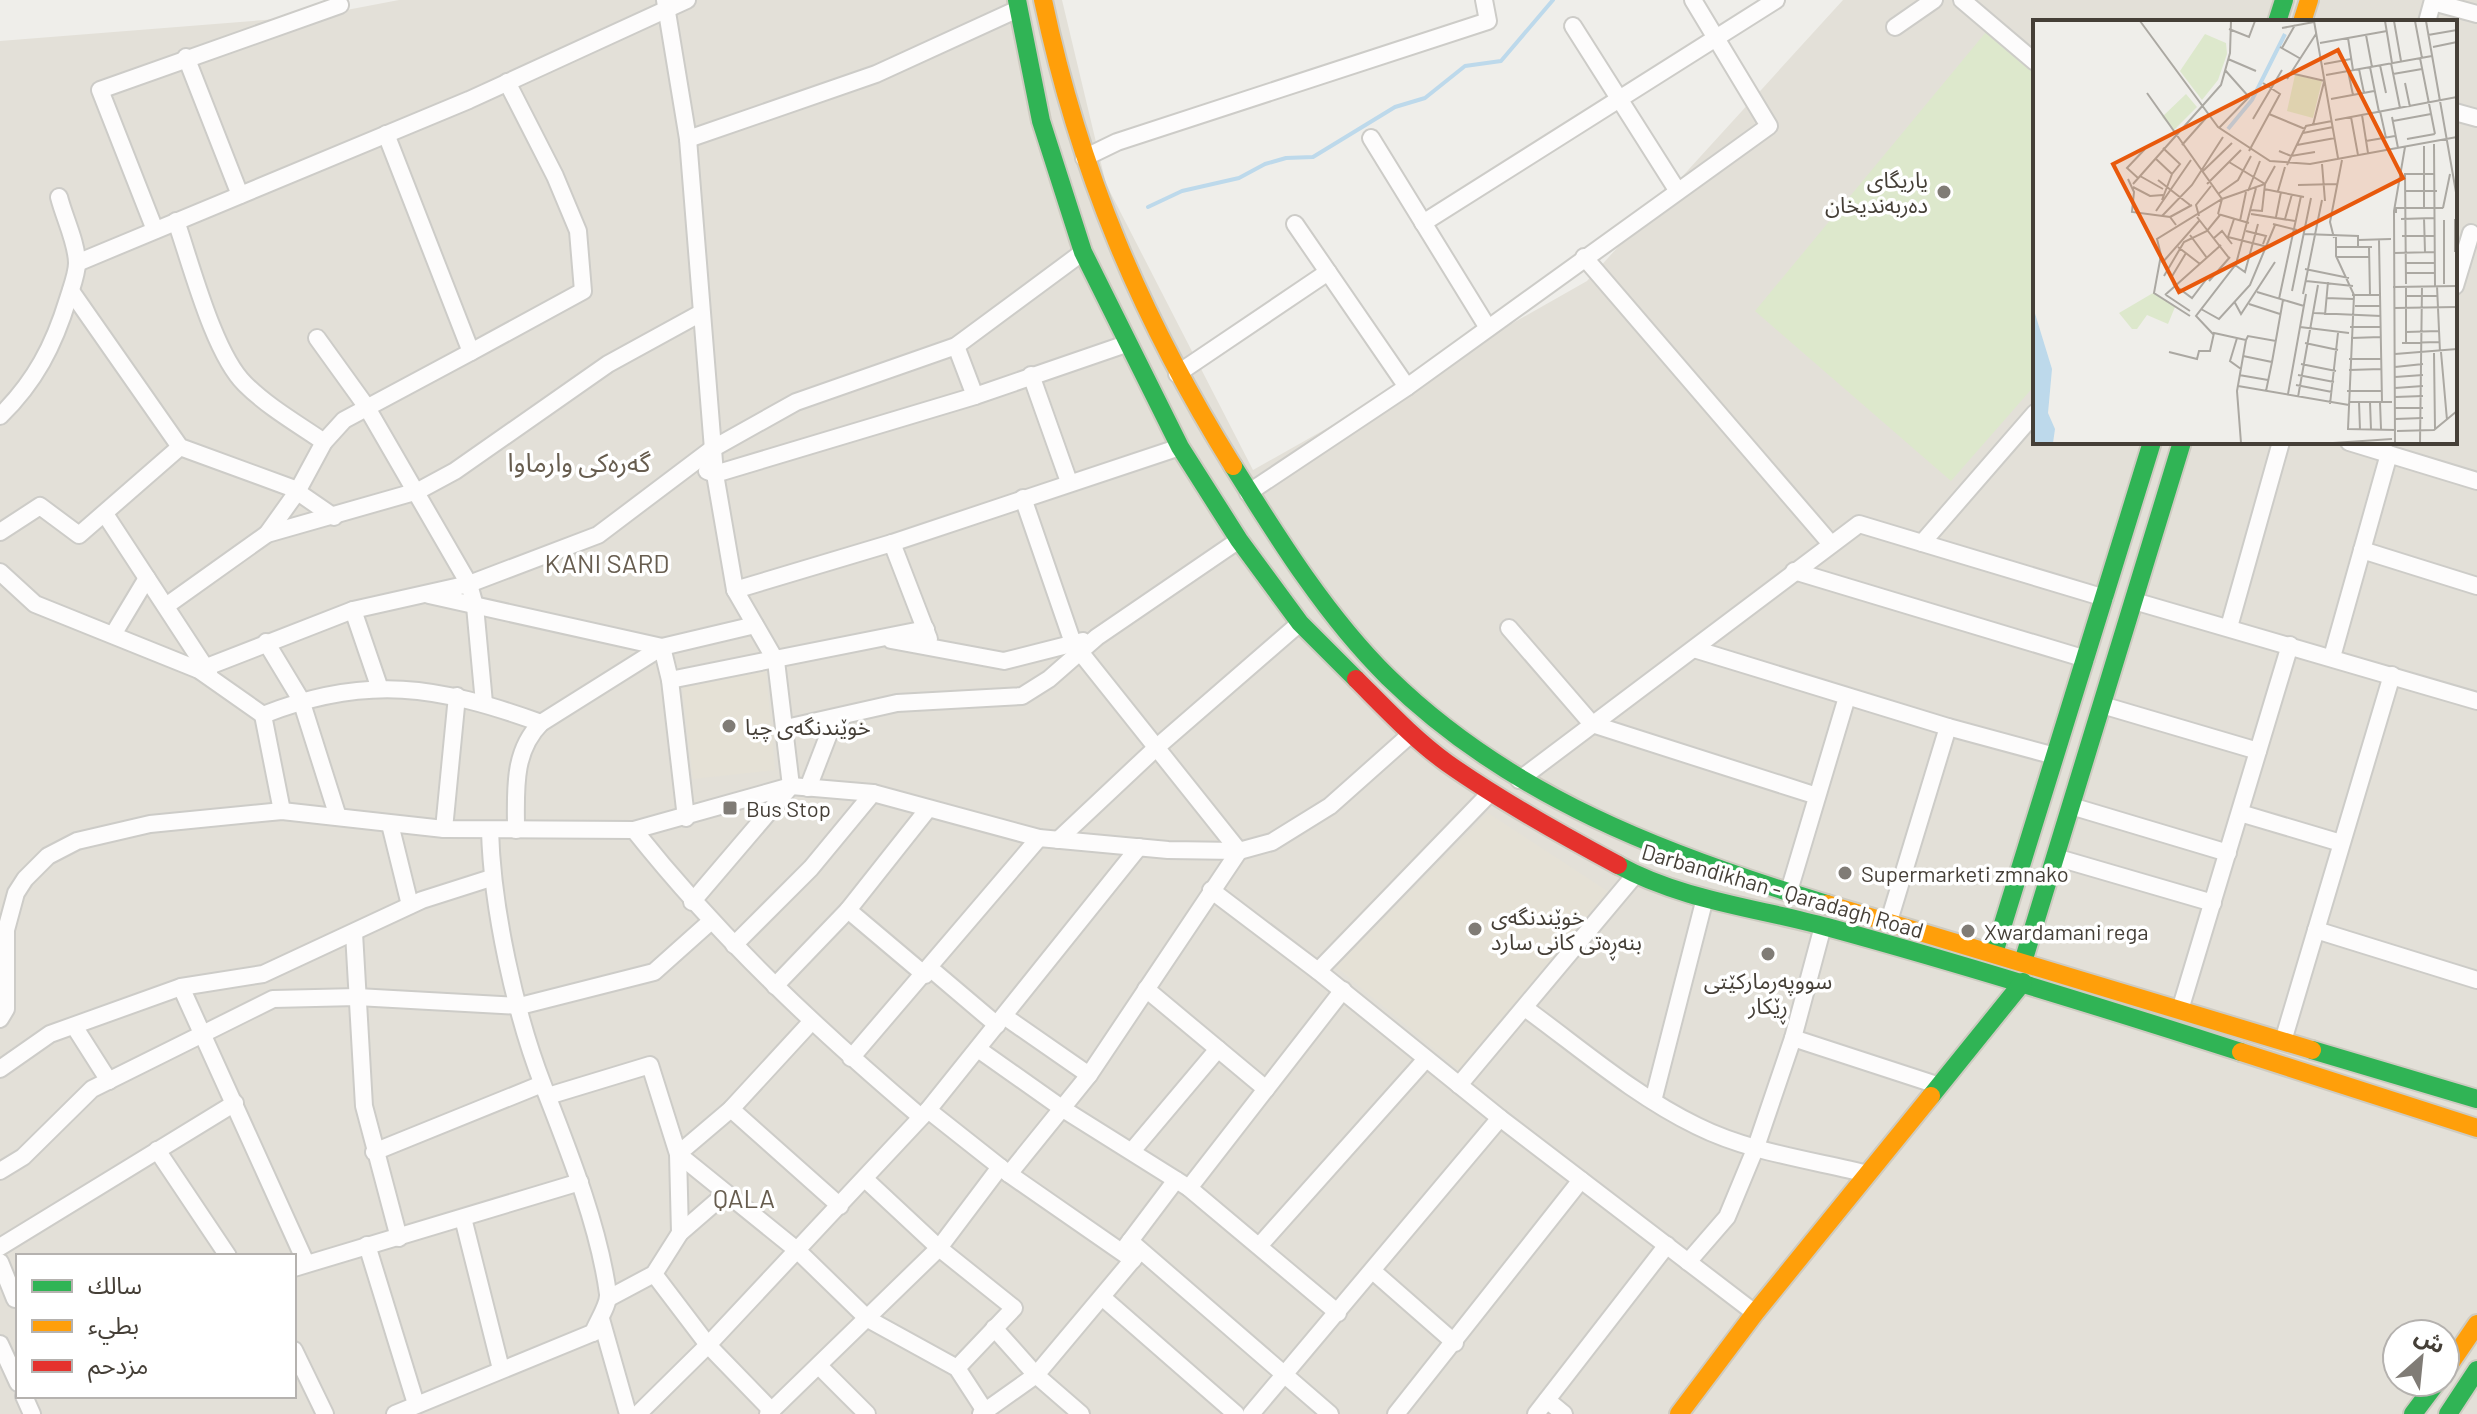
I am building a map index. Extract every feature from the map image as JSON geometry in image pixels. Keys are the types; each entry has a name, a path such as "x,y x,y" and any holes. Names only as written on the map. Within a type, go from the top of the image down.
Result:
{"main road":[{"name":"Darbandikhan - Qaradagh Road","path":"1043,0 1084,158 1119,254 1181,382 1248,493 1324,599 1384,674 1519,780 1579,814 1644,845 1726,874 2477,1099"},
{"path":"2278,20 2284,0"},
{"path":"2303,20 2309,0"},
{"name":"Darbandikhan - Qaradagh Road","path":"1018,5 1041,121 1083,252 1180,447 1239,540 1300,623 1411,734 1491,792 1635,875 1711,899 1823,926 2023,982 2477,1128"},
{"path":"1139,364 1156,369 1168,356"},
{"path":"1158,402 1181,382"},
{"path":"1994,953 2151,444"},
{"path":"2023,962 2181,444"},
{"path":"2137,491 2165,499"},
{"path":"1711,899 1726,874"},
{"path":"1679,1414 1755,1313 2023,982"},
{"path":"2461,1348 2477,1324"},
{"path":"2448,1414 2477,1370"}],"street":[{"path":"77,263 507,82 666,4 687,0"},
{"path":"1084,158 1117,142 1488,21 1484,0"},
{"path":"1248,493 1407,387 1769,126 1693,0"},
{"path":"1423,223 1776,0"},
{"path":"1895,27 1934,0"},
{"path":"1962,0 2033,60"},
{"path":"2433,1 2477,14"},
{"path":"666,4 688,139 715,474 735,590 776,661 799,787"},
{"path":"155,230 100,90 340,5"},
{"path":"688,139 876,74 1018,5"},
{"path":"1573,26 1677,190"},
{"path":"186,57 240,195"},
{"path":"166,606 267,534 297,492 324,442 344,420 583,291 578,231 555,176 507,82"},
{"path":"2457,113 2477,118"},
{"path":"386,134 471,352"},
{"path":"1371,138 1488,328"},
{"path":"0,416 22,394 41,366 58,332 71,291 77,263 59,197"},
{"path":"176,221 201,293 236,375 254,393 324,442"},
{"path":"1295,224 1407,387"},
{"path":"2457,278 2468,232"},
{"path":"206,672 266,642 353,610 469,584 598,535 712,449 796,402 956,346 978,333 1083,252"},
{"path":"1584,257 1831,544"},
{"path":"1181,382 1328,272"},
{"path":"71,291 180,447 297,492 334,517"},
{"path":"267,534 418,491 455,471 608,364 701,313"},
{"path":"317,338 366,406 418,491 469,584 475,606 484,703"},
{"path":"693,465 715,474 975,396 1129,343"},
{"path":"956,346 975,396"},
{"path":"1031,375 1069,482"},
{"path":"1922,543 2033,415"},
{"path":"2229,627 2280,444"},
{"path":"2356,444 2477,481"},
{"path":"2332,657 2362,550 2396,456 2406,444"},
{"path":"0,532 40,506 79,535 180,447"},
{"path":"735,590 892,543 1180,447"},
{"path":"1023,498 1077,648 1239,851"},
{"path":"105,514 206,672"},
{"path":"1519,780 1859,524 2105,598"},
{"path":"786,728 897,703 1013,699 1041,686 1077,648 1239,540"},
{"path":"892,543 932,648"},
{"path":"2362,550 2477,586"},
{"path":"1794,571 2086,659"},
{"path":"0,572 35,604 206,672 263,715 282,811"},
{"path":"114,633 147,578"},
{"path":"424,594 662,647"},
{"path":"2134,601 2477,701"},
{"path":"353,610 380,689"},
{"path":"1058,840 1157,747 1300,623"},
{"path":"516,830 519,763 527,740 541,723 662,647 755,625"},
{"path":"1509,628 1592,724 1817,796"},
{"path":"670,680 926,629"},
{"path":"882,638 1004,661 1077,648"},
{"path":"266,642 301,700 338,817"},
{"path":"2180,1010 2290,645"},
{"path":"662,647 670,680 686,818"},
{"path":"1694,649 1948,727 2055,756"},
{"path":"2283,1041 2392,675"},
{"path":"263,715 301,700 345,691 380,689 457,696 541,723"},
{"path":"444,829 457,696"},
{"path":"1789,891 1847,697"},
{"path":"2102,705 2258,751"},
{"path":"692,902 799,787 835,718"},
{"path":"1889,921 1948,727"},
{"path":"0,1019 6,1009 5,953 10,911 25,879 48,856 77,841 150,824 282,811 444,829 634,830 799,787 873,793 1039,838 1139,847 1239,851 1272,842 1330,806 1411,734"},
{"path":"1318,971 1491,792"},
{"path":"734,945 811,868 873,793"},
{"path":"2071,806 2228,853"},
{"path":"775,986 848,910 928,809"},
{"path":"2240,813 2341,843"},
{"path":"390,824 410,905"},
{"path":"490,830 491,878 520,1006 545,1090 580,1182 609,1298 599,1326 628,1414"},
{"path":"634,830 710,922 851,1058 925,1114 1130,1255 1330,1414"},
{"path":"851,1058 928,972 1039,838"},
{"path":"638,1414 798,1251 925,1114 1139,847"},
{"path":"654,1274 708,1345 770,1413 939,1248 1005,1170 1063,1109 1239,851"},
{"path":"2055,857 2213,903"},
{"path":"1459,1085 1635,875"},
{"path":"0,1069 50,1034 181,987 263,974 410,905 491,878"},
{"path":"1211,890 1343,990 1500,1118 1755,1313"},
{"path":"1653,1101 1711,899"},
{"path":"848,910 928,972 1089,1075"},
{"path":"0,1171 23,1157 92,1089 273,999 357,997 520,1006 654,972 710,922"},
{"path":"1688,1262 1727,1217 1756,1147 1793,1038 1823,926"},
{"path":"2316,930 2477,980"},
{"path":"354,933 364,1106 399,1238"},
{"path":"263,974 273,999"},
{"path":"181,987 235,1103 296,1254"},
{"path":"1146,989 1266,1089"},
{"path":"678,1154 798,1251 868,1319 957,1368 983,1412 1036,1375 1102,1297 1182,1184 1266,1089 1343,990"},
{"path":"1525,1008 1653,1101 1697,1127 1756,1147 1868,1174"},
{"path":"678,1154 731,1109 812,1021"},
{"path":"74,1026 109,1081"},
{"path":"1793,1038 1940,1086"},
{"path":"978,1049 1063,1109 1182,1184 1260,1245 1338,1313"},
{"path":"1132,1151 1218,1049"},
{"path":"1260,1245 1426,1059"},
{"path":"374,1152 545,1090 650,1065 678,1154 680,1233"},
{"path":"0,1247 8,1234 235,1103"},
{"path":"731,1109 840,1206"},
{"path":"1251,1414 1374,1272 1500,1118"},
{"path":"157,1150 227,1254"},
{"path":"865,1179 939,1248 1014,1308 957,1368"},
{"path":"1396,1414 1581,1180"},
{"path":"300,1265 580,1182"},
{"path":"609,1298 654,1274 680,1233 725,1194"},
{"path":"463,1218 501,1369"},
{"path":"367,1245 416,1404"},
{"path":"1536,1414 1667,1245"},
{"path":"0,1262 16,1298"},
{"path":"1374,1272 1455,1343"},
{"path":"1102,1297 1236,1414"},
{"path":"395,1414 599,1326"},
{"path":"994,1328 1036,1375 1081,1414"},
{"path":"0,1344 16,1379"},
{"path":"296,1355 318,1412"},
{"path":"820,1367 867,1414"},
{"path":"1547,1400 1564,1414"}],"shaded area":[{"path":"399,0 1062,0 1106,184 1253,470 1587,281 1843,0 2477,0 2477,1414 0,1414 0,41 315,16"},
{"name":"خوێندنگەی چیا","path":"766,671 775,770 693,779 682,683"},
{"name":"خوێندنگەی بنەڕەتی کانی سارد","path":"1488,813 1609,892 1461,1071 1336,967"}],"green space":[{"name":"یاریگاى ده‌ربه‌ندیخان","path":"1986,32 2033,70 2033,387 1951,481 1755,311"}],"waterway":[{"path":"1148,207 1182,191 1239,178 1265,164 1286,158 1313,157 1395,107 1425,98 1465,66 1501,61 1553,0"}],"traffic: fast":[{"path":"1017,0 1041,121 1083,252 1180,447 1239,540 1300,623 1356,679"},
{"path":"2278,20 2284,0"},
{"path":"1994,953 2151,444"},
{"path":"2023,962 2181,444"},
{"path":"1233,466 1304,576 1344,629 1388,677 1435,719 1485,756 1593,817 1650,842 1708,865 1827,904"},
{"path":"1618,865 1694,895 1931,956 2241,1052"},
{"path":"1931,1096 2023,982"},
{"path":"2312,1050 2477,1099"},
{"path":"2448,1414 2477,1370"},
{"path":"2413,1414 2425,1398"}],"traffic: slow":[{"path":"1043,0 1075,124 1117,242 1170,355 1233,466"},
{"path":"2303,20 2309,0"},
{"path":"1827,904 2312,1050"},
{"path":"2241,1052 2477,1128"},
{"path":"1679,1414 1755,1313 1931,1096"},
{"path":"2461,1348 2477,1324"}],"traffic: jam":[{"path":"1356,679 1412,734 1447,763 1531,817 1618,865"}],"place":[{"name":"یاریگاى ده‌ربه‌ندیخان","path":"1944,192"},
{"name":"خوێندنگەی چیا","path":"729,726"},
{"name":"Bus Stop","path":"730,808"},
{"name":"Supermarketi zmnako","path":"1845,873"},
{"name":"خوێندنگەی بنەڕەتی کانی سارد","path":"1475,929"},
{"name":"Xwardamani rega","path":"1968,931"},
{"name":"سووپەرمارکێتی ڕێکار","path":"1768,954"}],"district":[{"name":"گەرەکی وارماوا","path":"579,461"},
{"name":"KANI SARD","path":"607,562"},
{"name":"QALA","path":"744,1197"}]}
